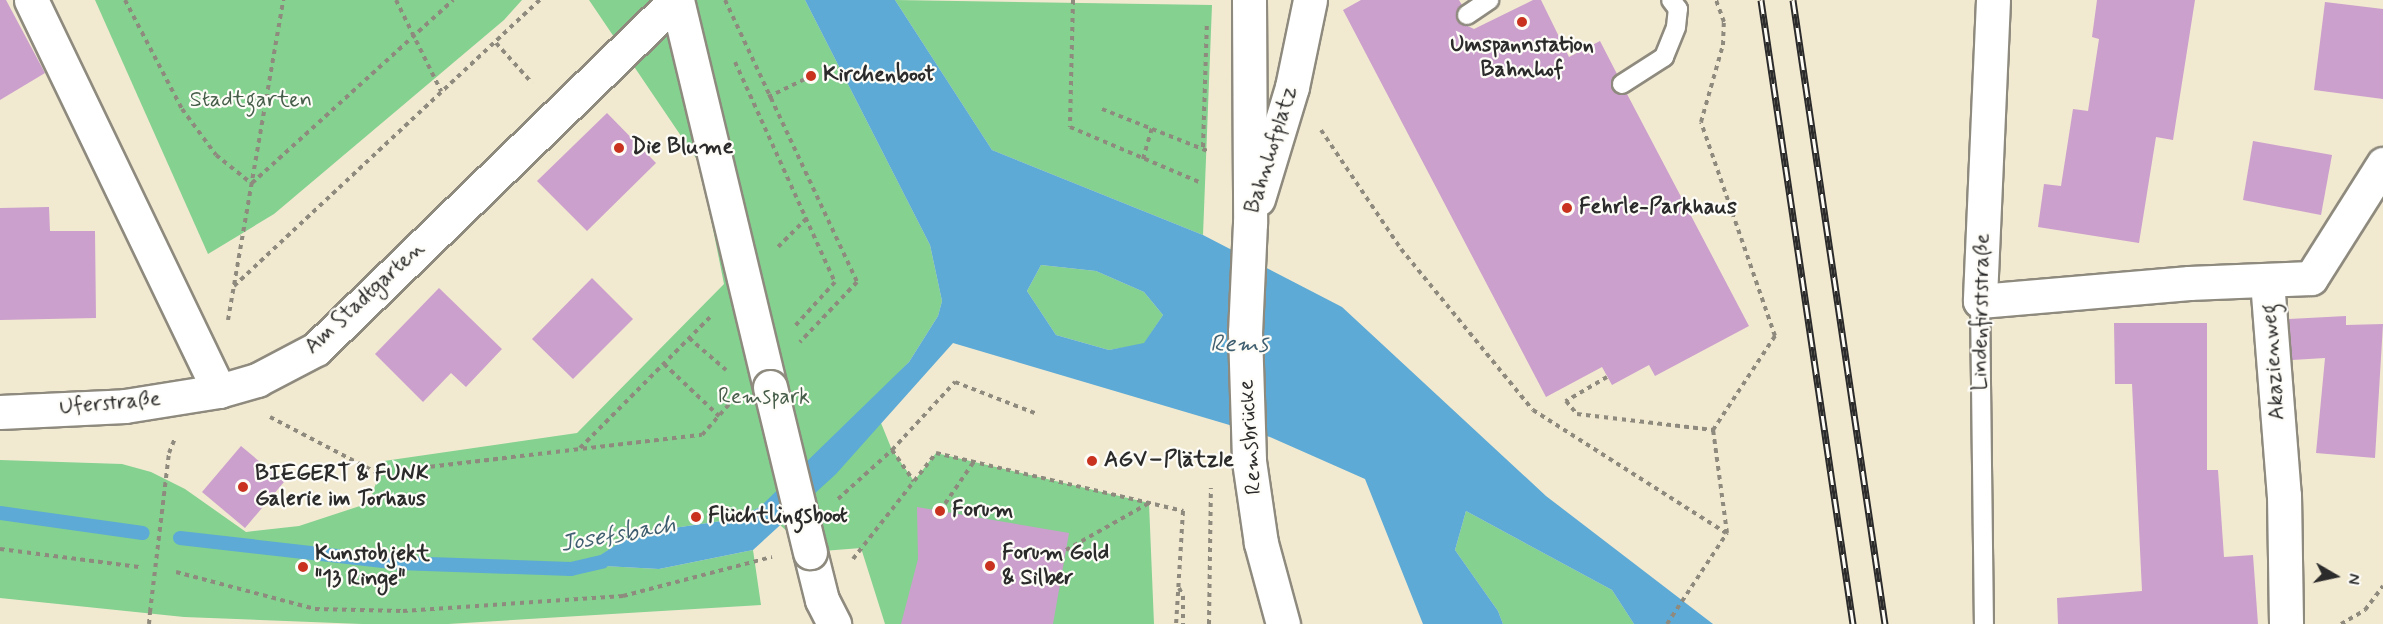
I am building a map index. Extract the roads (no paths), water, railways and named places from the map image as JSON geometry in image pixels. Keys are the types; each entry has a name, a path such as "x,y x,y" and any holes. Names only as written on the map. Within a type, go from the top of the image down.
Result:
{"street":[{"path":"31,0 219,391"},
{"name":"Am Stadtgarten","path":"219,391 257,380 316,349 676,0"},
{"name":"Am Stadtgarten","path":"676,0 822,600 834,624"},
{"name":"Bahnhofplatz","path":"1249,0 1250,223"},
{"name":"Bahnhofplatz","path":"1250,223 1292,87 1310,0"},
{"name":"Lindenfirststraße","path":"1980,301 1993,0"},
{"path":"2268,281 2311,278 2383,164"},
{"name":"Remsbrücke","path":"1250,223 1245,332 1249,449 1262,543 1283,624"},
{"name":"Akazienweg","path":"1980,301 2189,283 2268,281 2284,495 2286,624"},
{"name":"Uferstraße","path":"0,412 125,406 219,391"}],"lane":[{"path":"1467,15 1489,0"},
{"path":"1622,84 1664,57 1676,27 1678,9 1671,0"},
{"name":"Lindenfirststraße","path":"1980,301 1984,624"}],"water":[{"name":"Rems","path":"805,0 895,0 992,150 1203,235 1342,307 1546,496 1713,624 1634,624 1612,590 1466,511 1455,550 1498,611 1503,624 1423,624 1365,479 1270,437 953,343 836,474 753,550 659,569 585,565 633,534 735,519 760,507 909,362 938,316 942,301 930,245","holes":["1041,265 1096,271 1144,292 1163,315 1144,343 1109,350 1056,335 1027,291"]}],"waterway":[{"name":"Josefsbach","path":"0,513 143,533"},
{"name":"Josefsbach","path":"180,538 399,563 571,569 602,562"}],"railway":[{"path":"1761,0 1853,624"},
{"path":"1793,0 1885,624"}],"place":[{"name":"Umspannstation Bahnhof","path":"1522,22"},
{"name":"Kirchenboot","path":"811,76"},
{"name":"Die Blume","path":"619,148"},
{"name":"Fehrle-Parkhaus","path":"1567,208"},
{"name":"AGV–Plätzle","path":"1092,461"},
{"name":"BIEGERT & FUNK Galerie im Torhaus","path":"243,487"},
{"name":"Forum","path":"940,511"},
{"name":"Flüchtlingsboot","path":"696,517"},
{"name":"Forum Gold & Silber","path":"990,566"},
{"name":"Kunstobjekt \"13 Ringe\"","path":"303,567"}],"park label":[{"name":"Stadtgarten","path":"251,101"},
{"name":"Remspark","path":"764,398"}]}
